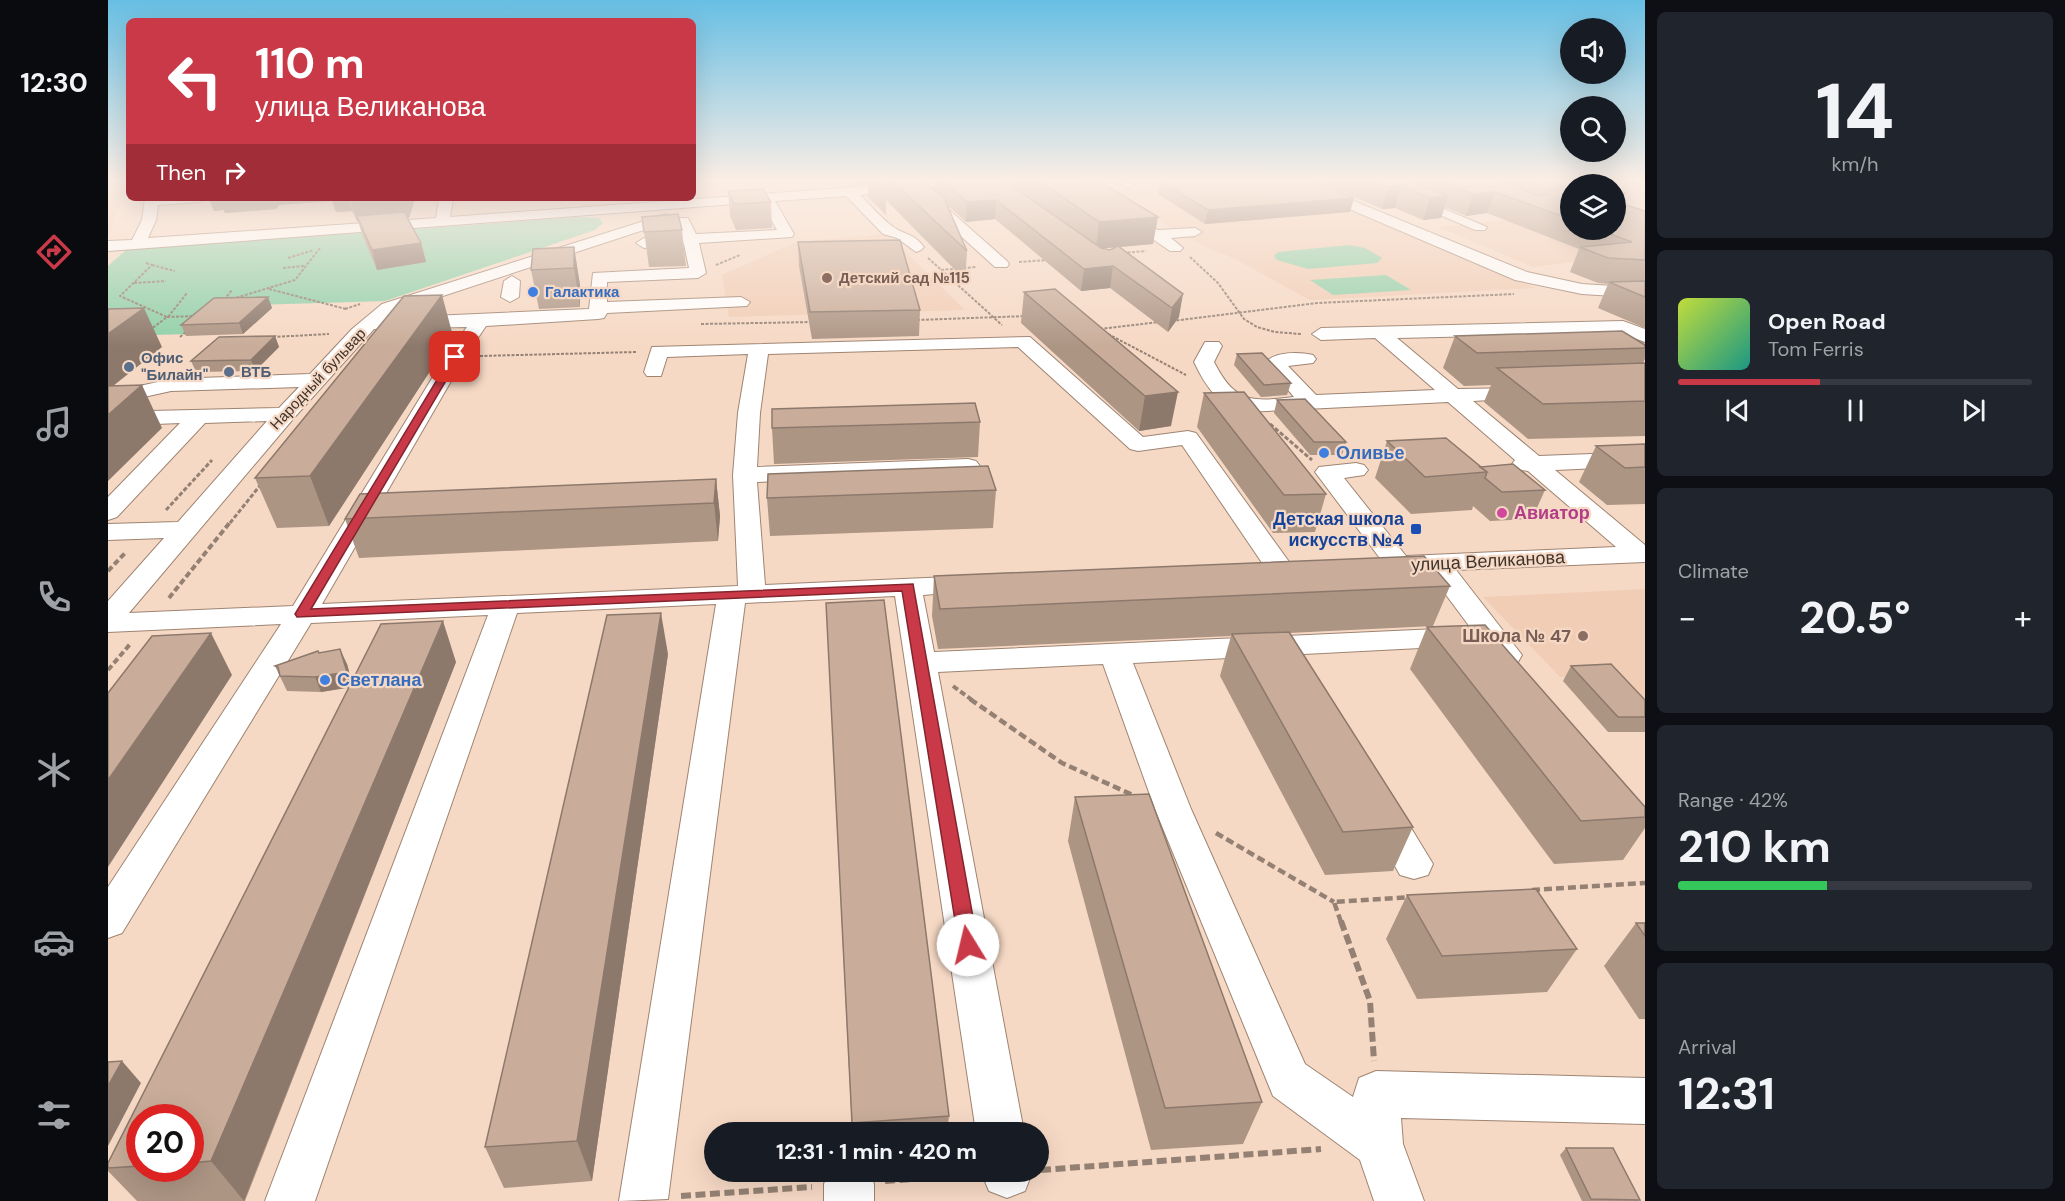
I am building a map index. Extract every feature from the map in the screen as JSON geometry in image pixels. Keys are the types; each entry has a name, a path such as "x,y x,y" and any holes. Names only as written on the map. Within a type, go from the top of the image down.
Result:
{"street":[{"path":"138,244 142,235"},
{"path":"111,253 138,244 224,235"},
{"path":"595,239 602,235"},
{"name":"Народный бульвар","path":"108,621 285,414 368,325 388,308 487,276 579,250 606,235"},
{"path":"577,278 698,273 688,235"},
{"path":"579,250 623,248 690,239 767,235"},
{"path":"903,235 916,247"},
{"path":"969,235 1001,264"},
{"path":"1155,235 1176,248"},
{"path":"1428,235 1530,279 1585,290 1645,293"},
{"path":"368,325 598,314 598,277 579,250"},
{"path":"487,276 511,289 533,280"},
{"path":"598,308 741,302"},
{"path":"108,921 302,614 455,357 480,321"},
{"path":"1321,334 1623,327 1645,336"},
{"path":"1380,333 1451,394 1526,464 1643,554"},
{"path":"654,372 659,351 1023,342 1138,444 1188,438 1293,569 1246,572"},
{"path":"1212,346 1204,362 1222,394 1235,403 1250,407 1451,394 1545,391"},
{"path":"643,1199 742,594 749,413 759,348"},
{"path":"1306,359 1282,360 1275,363 1310,402"},
{"path":"108,399 171,386 317,380"},
{"path":"749,413 773,412"},
{"path":"108,420 285,414"},
{"path":"108,512 199,416"},
{"path":"1526,464 1645,459"},
{"path":"745,475 968,466"},
{"path":"1327,472 1356,470"},
{"path":"1327,472 1399,565"},
{"path":"108,532 185,529"},
{"name":"улица Великанова","path":"1364,566 1643,554"},
{"path":"1436,563 1527,681"},
{"path":"108,621 1002,583"},
{"path":"908,587 1006,1122"},
{"path":"290,1201 506,605"},
{"path":"921,663 1491,635"},
{"path":"1280,646 1298,676"},
{"path":"1114,653 1173,809 1289,1080 1379,1144"},
{"path":"1365,785 1414,864"},
{"path":"1399,1201 1379,1144 1376,1094 1645,1101"}],"path":[{"path":"288,258 328,246"},
{"path":"916,247 993,319 1023,342"},
{"path":"1116,253 1176,248 1199,262 1224,290 1236,313 1249,325 1277,335 1321,334"},
{"path":"232,290 224,301 295,280 318,249"},
{"path":"111,253 175,271"},
{"path":"940,270 1058,259"},
{"path":"152,265 120,296 167,317 206,315"},
{"path":"283,268 305,266"},
{"path":"924,282 950,279"},
{"path":"132,283 166,280"},
{"path":"268,289 368,325"},
{"path":"147,332 167,317 187,293"},
{"path":"1099,329 1317,303 1524,294"},
{"path":"910,320 993,319 1034,315"},
{"path":"151,321 162,321"},
{"path":"699,324 816,322"},
{"path":"269,337 368,325"},
{"path":"1092,326 1222,394"},
{"path":"180,337 189,330"},
{"path":"455,357 659,351"},
{"path":"1250,407 1327,472"},
{"path":"921,663 1032,746 1104,786 1173,809 1334,902 1418,897"},
{"path":"1526,890 1645,883"},
{"path":"1334,902 1370,1001 1376,1094"},
{"path":"1049,1160 1379,1144"}],"shaded area":[{"name":"Детский сад №115","path":"888,235 965,310 729,317 722,275 796,242"},
{"path":"1183,235 1416,235 1536,288 1310,300 1235,259"},
{"path":"1457,235 1560,235 1560,240 1626,238 1645,254 1533,267"},
{"name":"Школа № 47","path":"1645,589 1645,716 1605,675 1560,677 1483,597"}],"green space":[{"path":"330,235 580,235 385,301 222,306 190,334 114,336 108,323 108,266 126,250"},
{"path":"1349,245 1365,248 1382,258 1377,263 1308,269 1277,260 1274,256 1278,252"},
{"path":"1386,275 1411,290 1333,295 1310,280"}],"building":[{"path":"365,235 417,235 421,243 372,250"},
{"path":"950,235 960,235 967,251"},
{"path":"1041,235 1082,235 1101,248 1110,250 1118,246 1183,294 1172,308 1113,266 1084,269"},
{"path":"1626,235 1645,235 1645,260 1608,258 1580,247 1632,242 1626,240"},
{"path":"900,240 920,310 810,312 798,242"},
{"path":"574,247 574,268 531,270 533,249"},
{"path":"1645,281 1645,297 1609,282"},
{"path":"1055,289 1178,392 1145,396 1024,292"},
{"path":"442,295 310,476 255,478 404,296"},
{"path":"268,297 239,323 181,325 214,298"},
{"path":"144,308 108,334 108,309"},
{"path":"1622,331 1645,345 1645,348 1477,353 1455,336"},
{"path":"275,336 251,360 191,361 219,337"},
{"path":"1262,353 1291,383 1264,385 1237,354"},
{"path":"1645,363 1645,401 1543,404 1497,368"},
{"path":"142,385 108,415 108,386"},
{"path":"1244,392 1326,494 1284,495 1204,393"},
{"path":"1305,399 1346,442 1314,442 1277,400"},
{"path":"975,403 980,422 772,428 772,409"},
{"path":"1446,438 1487,472 1425,477 1387,441"},
{"path":"1645,444 1645,467 1625,468 1596,446"},
{"path":"1513,464 1545,490 1502,492 1485,478 1487,472 1480,467"},
{"path":"988,466 996,490 767,498 768,474"},
{"path":"716,479 714,503 345,519 360,494"},
{"path":"1424,556 1450,586 940,609 934,576"},
{"path":"884,600 949,1116 852,1122 826,603"},
{"path":"661,613 577,1141 485,1147 607,615"},
{"path":"443,621 211,1161 204,1162 204,1104 138,1104 381,624"},
{"path":"1485,625 1645,807 1645,817 1581,821 1427,627"},
{"path":"1289,632 1413,827 1343,832 1232,634"},
{"path":"211,633 108,780 108,693 152,636"},
{"path":"340,649 347,672 315,677 280,676 278,667 275,666 318,651 319,653"},
{"path":"1611,664 1645,700 1645,717 1618,717 1571,666"},
{"path":"1149,794 1262,1102 1165,1108 1075,797"},
{"path":"1536,889 1577,949 1442,956 1407,895"},
{"path":"1636,923 1645,923 1645,936"},
{"path":"122,1061 108,1086 108,1062"},
{"path":"126,1127 126,1167 108,1168 108,1163"},
{"path":"1566,1148 1613,1148 1640,1200 1591,1199"}],"place":[{"name":"Детский сад №115","path":"827,278"},
{"name":"Галактика","path":"533,292"},
{"name":"Офис \"Билайн\"","path":"129,367"},
{"name":"ВТБ","path":"229,372"},
{"name":"Оливье","path":"1324,453"},
{"name":"Авиатор","path":"1502,513"},
{"name":"Детская школа искусств №4","path":"1416,529"},
{"name":"Школа № 47","path":"1583,636"},
{"name":"Светлана","path":"325,680"}],"route":[{"path":"455,357 302,614 908,587 968,945"}]}
